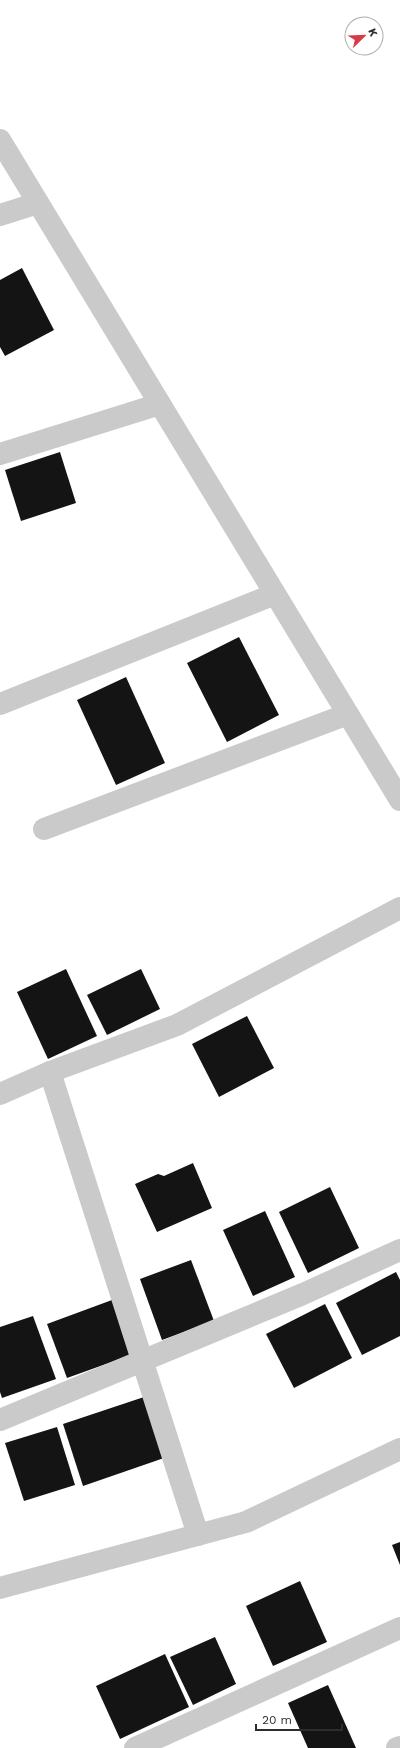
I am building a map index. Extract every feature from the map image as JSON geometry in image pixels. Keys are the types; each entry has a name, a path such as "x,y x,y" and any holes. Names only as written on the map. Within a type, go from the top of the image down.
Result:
{"street":[{"path":"0,140 400,800"},
{"path":"0,215 38,203"},
{"path":"0,454 160,404"},
{"path":"0,704 275,594"},
{"path":"44,829 348,714"},
{"path":"0,1094 50,1072 177,1025 400,908"},
{"path":"50,1072 198,1535"},
{"path":"0,1420 303,1294 400,1250"},
{"path":"0,1588 246,1522 400,1449"},
{"path":"134,1748 400,1628"}],"building":[{"path":"22,268 54,330 5,356 0,347 0,280"},
{"path":"60,452 76,503 21,521 5,470"},
{"path":"239,637 279,715 227,742 187,663"},
{"path":"126,677 165,763 116,785 77,700"},
{"path":"66,969 97,1036 48,1059 17,992"},
{"path":"141,969 160,1009 107,1035 87,995"},
{"path":"247,1016 274,1068 219,1097 192,1044"},
{"path":"193,1163 212,1208 157,1232 135,1184 158,1174 164,1176"},
{"path":"330,1187 359,1248 308,1273 279,1212"},
{"path":"265,1211 295,1277 253,1296 223,1230"},
{"path":"191,1260 214,1321 162,1340 140,1279"},
{"path":"396,1272 400,1280 400,1336 362,1355 336,1303"},
{"path":"112,1300 131,1355 67,1378 47,1324"},
{"path":"325,1304 352,1358 294,1388 266,1334"},
{"path":"33,1316 56,1379 2,1398 0,1392 0,1327"},
{"path":"144,1397 164,1458 83,1486 63,1424"},
{"path":"57,1427 75,1485 24,1501 5,1443"},
{"path":"400,1542 400,1565 392,1545"},
{"path":"300,1581 327,1642 273,1666 246,1606"},
{"path":"215,1637 236,1684 193,1705 170,1657"},
{"path":"165,1654 189,1707 120,1739 96,1686"},
{"path":"328,1685 356,1748 308,1748 288,1703"}]}
